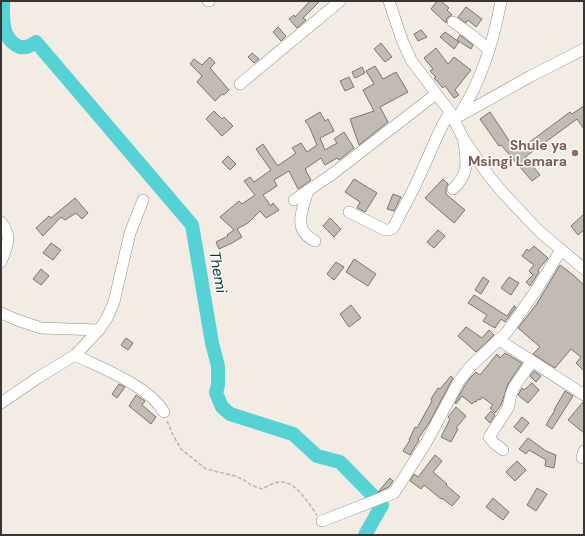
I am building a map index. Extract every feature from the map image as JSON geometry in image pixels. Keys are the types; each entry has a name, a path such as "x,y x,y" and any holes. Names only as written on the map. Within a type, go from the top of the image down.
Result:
{"street":[{"path":"240,84 340,1"},
{"path":"388,1 407,51 418,70 454,115 464,140 489,176 504,194 540,231 584,269"},
{"path":"349,212 385,230 393,228 415,186 441,128 471,97 483,66 499,13 501,1"},
{"path":"453,22 470,33 488,49"},
{"path":"454,115 584,50"},
{"path":"294,200 347,163 436,94"},
{"path":"453,190 461,181 467,163 464,140"},
{"path":"308,191 301,212 302,230 308,237 315,241"},
{"path":"1,403 75,355 99,330 107,318 114,302 130,233 143,200"},
{"path":"1,222 6,228 9,241 1,262"},
{"path":"322,521 394,493 426,443 460,381 470,367 507,332 527,304 561,250"},
{"path":"1,313 41,328 99,330"},
{"path":"499,340 584,395"},
{"path":"75,355 139,388 160,406 164,412"},
{"path":"503,450 489,437 508,408 514,387 532,361"}],"path":[{"path":"164,412 173,435 181,448 206,469 235,476 262,489 280,482 285,482 303,494 322,521"}],"building":[{"path":"310,1 320,1 303,18 306,20 297,28 289,19 294,15 295,17"},
{"path":"437,1 441,1 449,8 447,10 452,15 447,18 446,23 431,9"},
{"path":"466,7 482,19 476,27 468,20 466,23 458,17"},
{"path":"278,27 286,36 281,41 273,32"},
{"path":"421,30 427,37 418,41 414,34"},
{"path":"445,32 459,42 454,49 440,37"},
{"path":"460,35 473,45 471,49 457,40"},
{"path":"381,43 392,57 385,62 374,49"},
{"path":"436,48 448,64 454,57 471,70 455,90 459,95 454,98 445,86 443,88 434,78 436,77 430,71 433,69 424,58"},
{"path":"252,53 259,59 254,63 248,57"},
{"path":"210,57 215,63 210,68 229,90 215,101 197,82 202,76 190,64 194,59 202,65"},
{"path":"375,66 383,79 396,72 408,92 380,107 388,122 359,145 350,119 374,111 363,90 374,84 366,71"},
{"path":"362,67 365,73 355,78 352,72"},
{"path":"349,77 354,87 345,91 340,81"},
{"path":"584,106 584,129 577,119 525,157 540,175 532,181 501,145 499,146 480,119 490,112 510,142 511,141 519,150 570,112 572,114"},
{"path":"214,111 222,119 224,117 233,126 222,136 206,119"},
{"path":"320,112 325,121 328,119 334,131 320,138 325,150 337,143 334,139 344,132 354,148 339,160 337,158 325,165 321,158 305,169 311,180 298,189 289,171 274,180 277,186 263,195 271,206 273,203 279,210 266,218 260,211 248,223 237,229 242,237 219,249 216,242 228,236 227,235 234,230 220,217 239,201 242,204 255,195 244,181 250,177 254,182 271,170 256,149 263,144 277,165 296,153 292,148 301,143 307,152 317,145 309,126 305,121"},
{"path":"228,156 236,164 230,170 222,162"},
{"path":"354,179 377,193 365,212 357,208 360,202 345,192"},
{"path":"443,179 448,184 446,194 465,210 454,223 425,198"},
{"path":"393,194 401,197 394,211 387,209"},
{"path":"75,198 88,213 82,219 76,213 65,220 61,217 43,236 36,228 49,216 51,218"},
{"path":"584,214 584,230 578,235 571,226"},
{"path":"330,218 341,229 334,237 323,226"},
{"path":"438,230 445,236 434,248 427,242"},
{"path":"51,243 61,250 53,260 43,253"},
{"path":"534,246 548,258 538,270 539,272 530,286 526,282 533,275 529,271 534,265 522,256 527,249 529,251"},
{"path":"354,259 376,274 368,286 346,272"},
{"path":"336,262 344,267 334,280 327,274"},
{"path":"560,265 584,285 584,371 576,363 581,357 571,349 555,368 533,354 540,347 518,328 536,305"},
{"path":"41,269 49,276 41,285 33,279"},
{"path":"483,277 489,281 481,294 475,290"},
{"path":"509,277 519,283 511,295 501,288"},
{"path":"474,295 507,316 514,306 516,307 505,322 501,319 495,328 483,321 487,315 468,303"},
{"path":"351,305 361,318 349,327 340,314"},
{"path":"466,327 482,338 489,330 494,335 476,352 458,336"},
{"path":"126,338 133,343 128,350 121,345"},
{"path":"505,353 522,363 508,384 501,405 495,413 490,408 493,405 482,397 480,400 478,399 472,404 462,396 456,404 455,403 465,385 471,377 476,372 480,375 497,354 500,358"},
{"path":"534,371 541,376 536,382 530,376"},
{"path":"451,376 453,378 410,455 403,451 438,388 440,389"},
{"path":"532,383 539,390 528,403 518,395 522,388 524,390"},
{"path":"119,384 125,387 117,398 112,394"},
{"path":"565,391 573,396 552,429 546,425"},
{"path":"136,395 145,401 142,405 156,417 151,424 129,406"},
{"path":"584,402 584,433 568,420"},
{"path":"456,407 466,416 456,428 458,429 451,442 441,437 450,419 448,417"},
{"path":"491,411 495,415 490,423 485,418"},
{"path":"522,417 529,423 521,433 514,427"},
{"path":"528,438 546,451 556,455 554,468 545,466 546,460 529,450 526,454 519,449"},
{"path":"435,455 442,461 433,472 460,497 452,506 424,485 421,489 410,481 414,474 418,477"},
{"path":"517,461 526,470 515,481 506,472"},
{"path":"390,478 393,481 389,487 378,492"},
{"path":"537,488 547,494 536,511 527,505"},
{"path":"493,498 509,512 503,520 486,507"}],"waterway":[{"name":"Themi","path":"2,1 5,32 11,41 21,47 29,46 36,42 192,225 212,343 218,366 218,385 216,393 222,407 230,414 293,434 317,456 340,462 382,505 365,535"}],"place":[{"name":"Shule ya Msingi Lemara","path":"575,153"}]}
